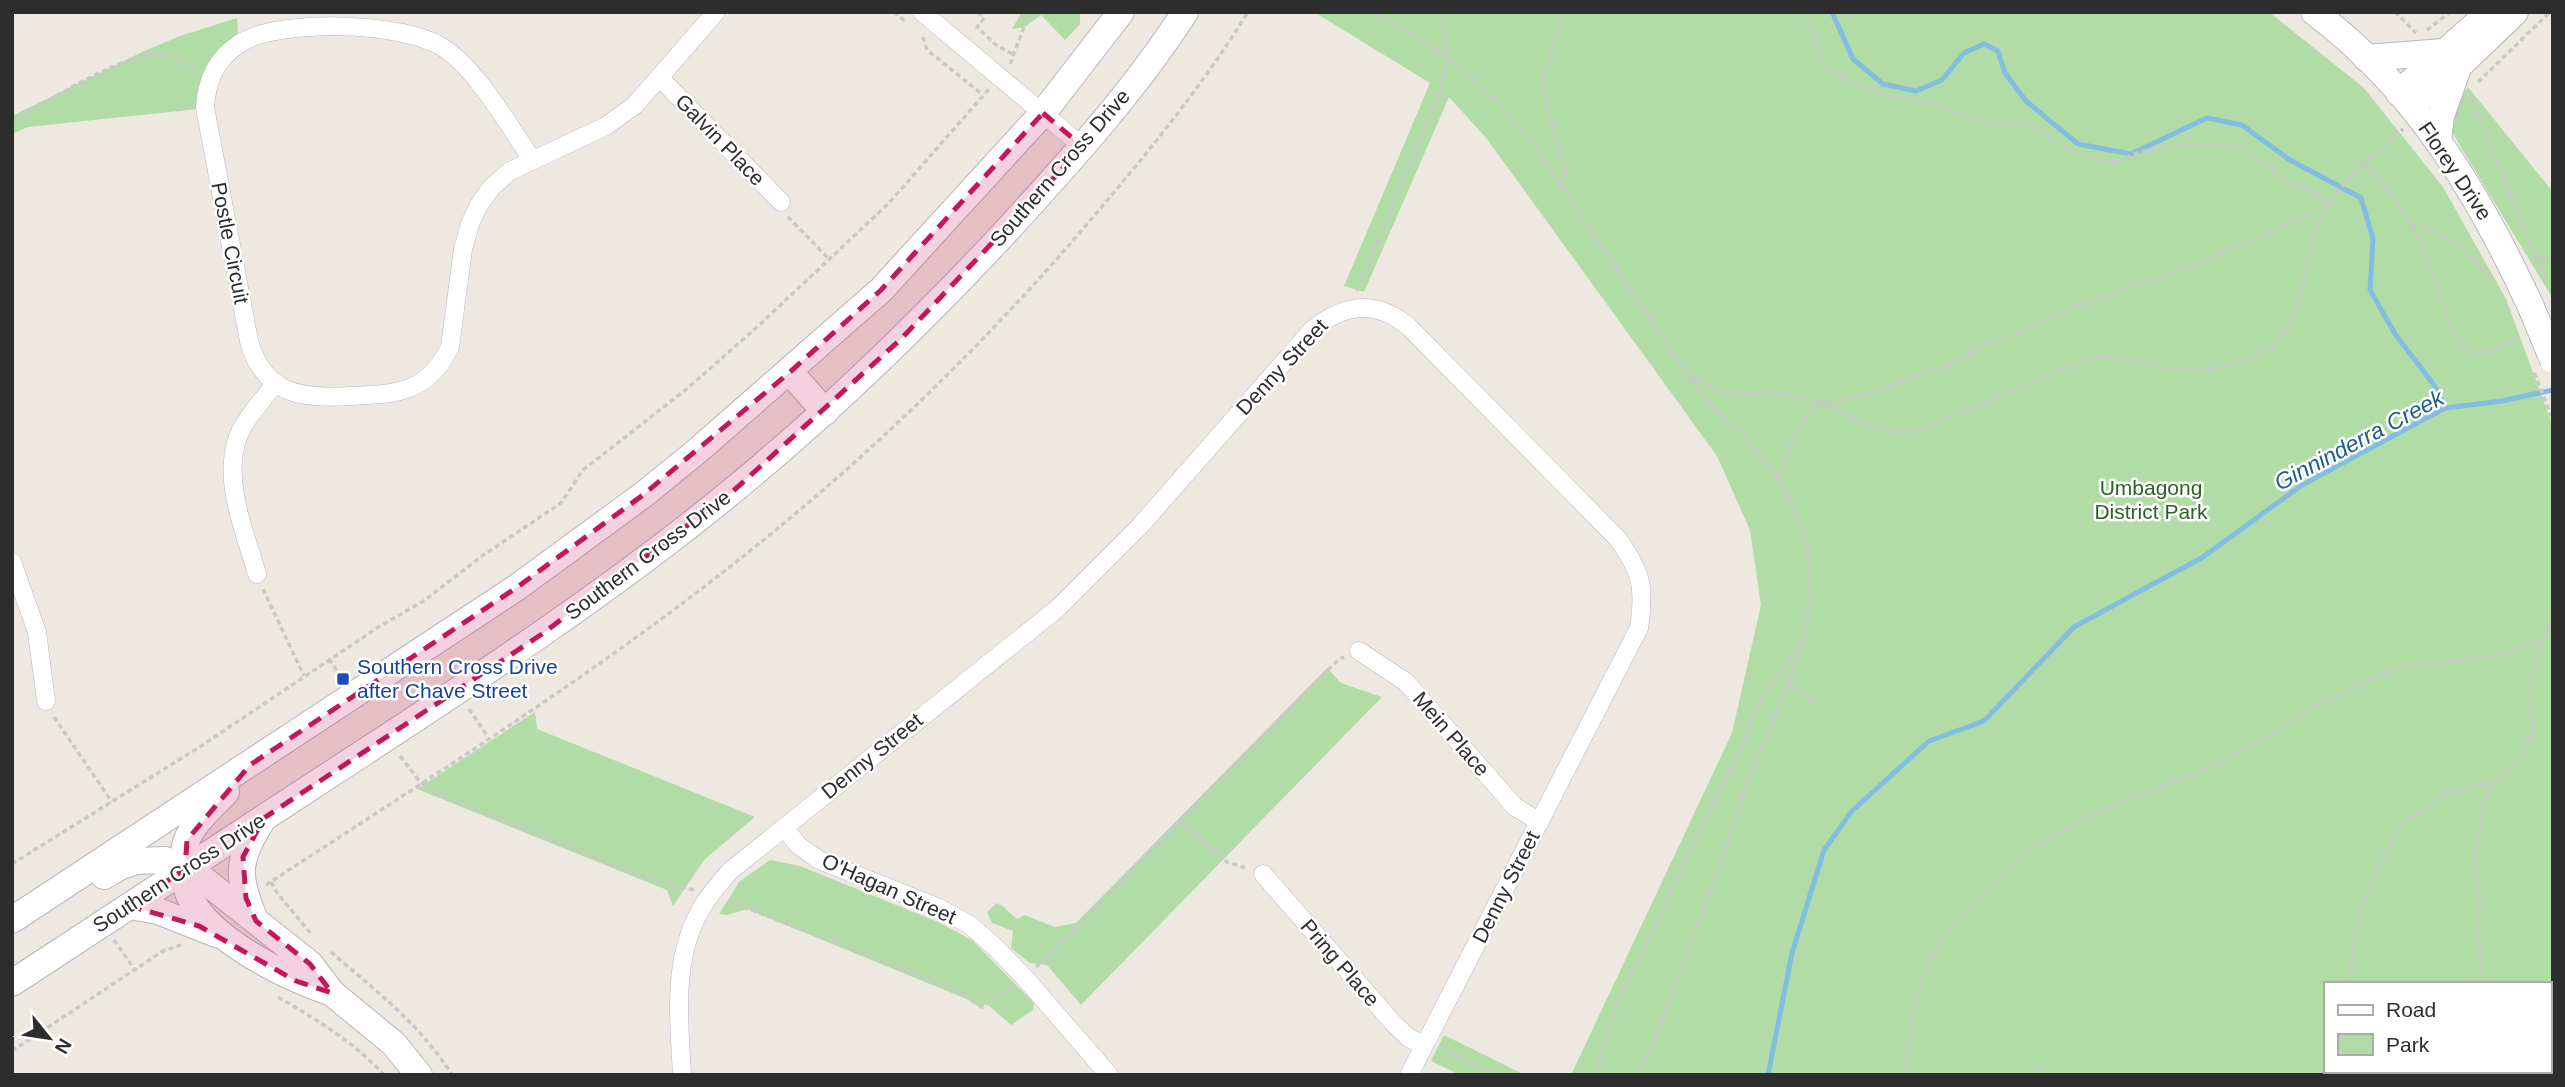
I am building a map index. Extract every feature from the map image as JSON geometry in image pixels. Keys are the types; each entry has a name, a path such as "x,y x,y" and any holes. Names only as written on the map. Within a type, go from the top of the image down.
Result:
{"main road":[{"path":"17,917 250,765 537,572 643,495 790,372 881,290 1043,113 1121,12"},
{"name":"Southern Cross Drive","path":"12,983 542,634 731,493 825,412 983,256 1083,147 1133,85 1185,12"},
{"name":"Florey Drive","path":"2315,12 2366,58 2438,141 2474,194 2500,240 2536,310 2553,360"},
{"path":"2438,141 2441,116 2456,72 2490,12"},
{"path":"2409,105 2456,72 2515,12"},
{"path":"2366,58 2456,72"},
{"path":"790,372 825,412"},
{"path":"250,765 202,816 187,840 183,852 189,895 205,918 227,939 296,981 332,993"},
{"path":"251,909 241,872 243,857 248,843 264,818"},
{"path":"17,917 56,908 119,867 136,861 165,860 199,876 251,909 310,964 332,993 394,1044 419,1075"},
{"path":"130,906 158,911 191,939 227,939"}],"street":[{"path":"257,574 235,492 233,457 238,436 275,384 310,398 361,396 415,387 431,376 443,362 452,339 470,224 491,188 510,171 606,126 635,105 716,12"},
{"path":"916,20 1043,113 1083,147"},
{"path":"210,76 216,66 239,44 255,36 321,28 400,31 427,39 461,62 532,159"},
{"name":"Postle Circuit","path":"210,76 206,90 206,118 249,341 258,364 275,384"},
{"name":"Galvin Place","path":"660,78 781,202"},
{"name":"Denny Street","path":"682,1075 678,1004 680,968 690,932 710,895 730,871 1058,608 1131,536 1313,329 1329,316 1360,307 1381,310 1408,326 1618,540 1634,561 1643,601 1639,628 1409,1075"},
{"path":"12,562 37,632 46,701"},
{"name":"Mein Place","path":"1359,651 1406,682 1515,807 1540,822"},
{"name":"O'Hagan Street","path":"784,827 798,845 819,860 937,908 970,925 996,947 1025,978 1109,1075"},
{"name":"Pring Place","path":"1263,874 1394,1024 1409,1038 1425,1043"}],"path":[{"path":"894,12 916,20"},
{"path":"978,12 984,18 977,27 995,44 1014,55"},
{"path":"1009,66 1032,12"},
{"path":"251,909 271,882 588,671 722,573 811,500 907,412 1005,315 1076,237 1209,72 1248,12"},
{"path":"1374,12 1449,57 1474,78 1511,117 1539,152 1700,393 1748,442 1780,481 1805,533 1810,560 1811,600 1804,642 1745,789 1721,863 1655,1040 1636,1075"},
{"path":"1350,309 1440,91 1449,57 1440,12"},
{"path":"1560,185 1566,172 1541,85 1564,12"},
{"path":"1802,12 1822,59 1830,70 1880,94 1931,102 1958,114 1998,125 2031,123 2054,143 2101,160 2120,162 2126,156 2161,148 2235,147 2245,150 2255,160 2270,165 2277,175 2288,182 2315,193 2330,204"},
{"path":"2363,165 2375,175 2411,224 2434,275 2450,326 2461,343 2473,352 2491,351 2536,310 2537,259 2456,72 2550,12"},
{"path":"917,32 924,38 927,50 983,95"},
{"path":"12,120 82,82 134,58 153,55 171,57 210,76"},
{"path":"12,864 201,746 329,659 425,600 482,556 561,503 583,470 688,388 888,204 989,89"},
{"path":"1688,376 1724,393 1777,393 1821,402 1874,428 1891,433 1924,429 2097,358 2121,358 2184,371 2209,369 2260,355 2279,342 2288,329 2295,313 2320,221 2330,204 2409,105"},
{"path":"781,202 781,209 828,258"},
{"path":"1826,405 1866,394 1959,361 1979,346 2011,336 2075,307 2175,273 2295,222 2330,204"},
{"path":"2411,224 2434,230 2455,240 2475,259 2494,284"},
{"path":"2537,259 2553,258"},
{"path":"1780,481 1794,434 1807,415 1821,402"},
{"path":"257,574 304,676"},
{"path":"2476,982 2482,973 2477,939 2479,899 2474,856 2486,795 2523,754 2534,728 2530,691 2542,640 2552,622 2553,614"},
{"path":"1906,1075 1911,1023 1923,980 1943,937 2028,853 2081,819 2227,761 2305,713 2388,671 2406,665 2464,661 2506,653 2542,640"},
{"path":"1595,1075 1616,1006 1741,748 1762,697 1804,642"},
{"path":"421,783 447,797 649,879 710,895 953,988 982,1007 1025,978 1338,660 1359,651"},
{"path":"329,659 343,679"},
{"path":"1788,686 1805,692 1814,705"},
{"path":"46,701 56,722 112,802"},
{"path":"466,704 488,738"},
{"path":"2349,982 2355,933 2369,887 2402,824 2445,794 2501,780"},
{"path":"1180,821 1227,862 1263,874"},
{"path":"271,882 316,940"},
{"path":"12,1051 163,951 191,939"},
{"path":"326,948 427,1039 452,1075"},
{"path":"271,993 339,1033 364,1053 384,1075"},
{"path":"1425,1043 1495,1075"},
{"path":"2039,1069 2050,1075"}],"highlighted area":[{"path":"1043,113 1083,147 901,339 731,493 542,634 264,818 243,857 246,898 256,921 310,964 332,993 296,981 199,926 130,906 185,869 187,840 250,765 516,588 643,495 790,372 881,290"}],"green space":[{"path":"1022,12 1080,12 1080,24 1065,40 1041,15 1025,27 1012,29"},
{"name":"Umbagong District Park","path":"1314,12 2269,12 2364,88 2443,187 2506,299 2553,427 2553,1075 1571,1075 1732,733 1761,605 1750,530 1717,456 1487,139 1449,97 1364,292 1344,286 1430,83"},
{"path":"237,18 238,36 198,109 28,127 12,134 12,116 142,52 180,36"},
{"path":"2468,87 2553,192 2553,299 2450,129 2459,100"},
{"path":"1327,668 1341,683 1382,697 1081,1005 1047,965 1030,963 1011,948 1013,931 992,923 987,912 997,903 1018,919 1024,915 1055,927 1076,923"},
{"path":"535,712 537,729 755,817 704,860 673,906 667,890 417,789"},
{"path":"770,860 800,866 938,922 972,940 1034,1003 1033,1010 1011,1025 986,1003 982,1009 969,1000 747,909 727,915 719,914 739,882"},
{"path":"1444,1035 1525,1075 1460,1075 1431,1061"}],"waterway":[{"path":"1832,12 1853,59 1883,84 1916,91 1942,80 1964,53 1984,44 1998,51 2005,73 2026,101 2078,144 2131,154 2207,118 2242,125 2290,160 2361,198 2373,239 2370,290 2395,334 2434,385 2445,408"},
{"name":"Ginninderra Creek","path":"1768,1075 1792,953 1824,850 1852,811 1929,741 1984,721 2074,627 2203,557 2302,485 2445,408 2502,401 2553,390"}],"place":[{"name":"Southern Cross Drive after Chave Street","path":"343,679"}]}
